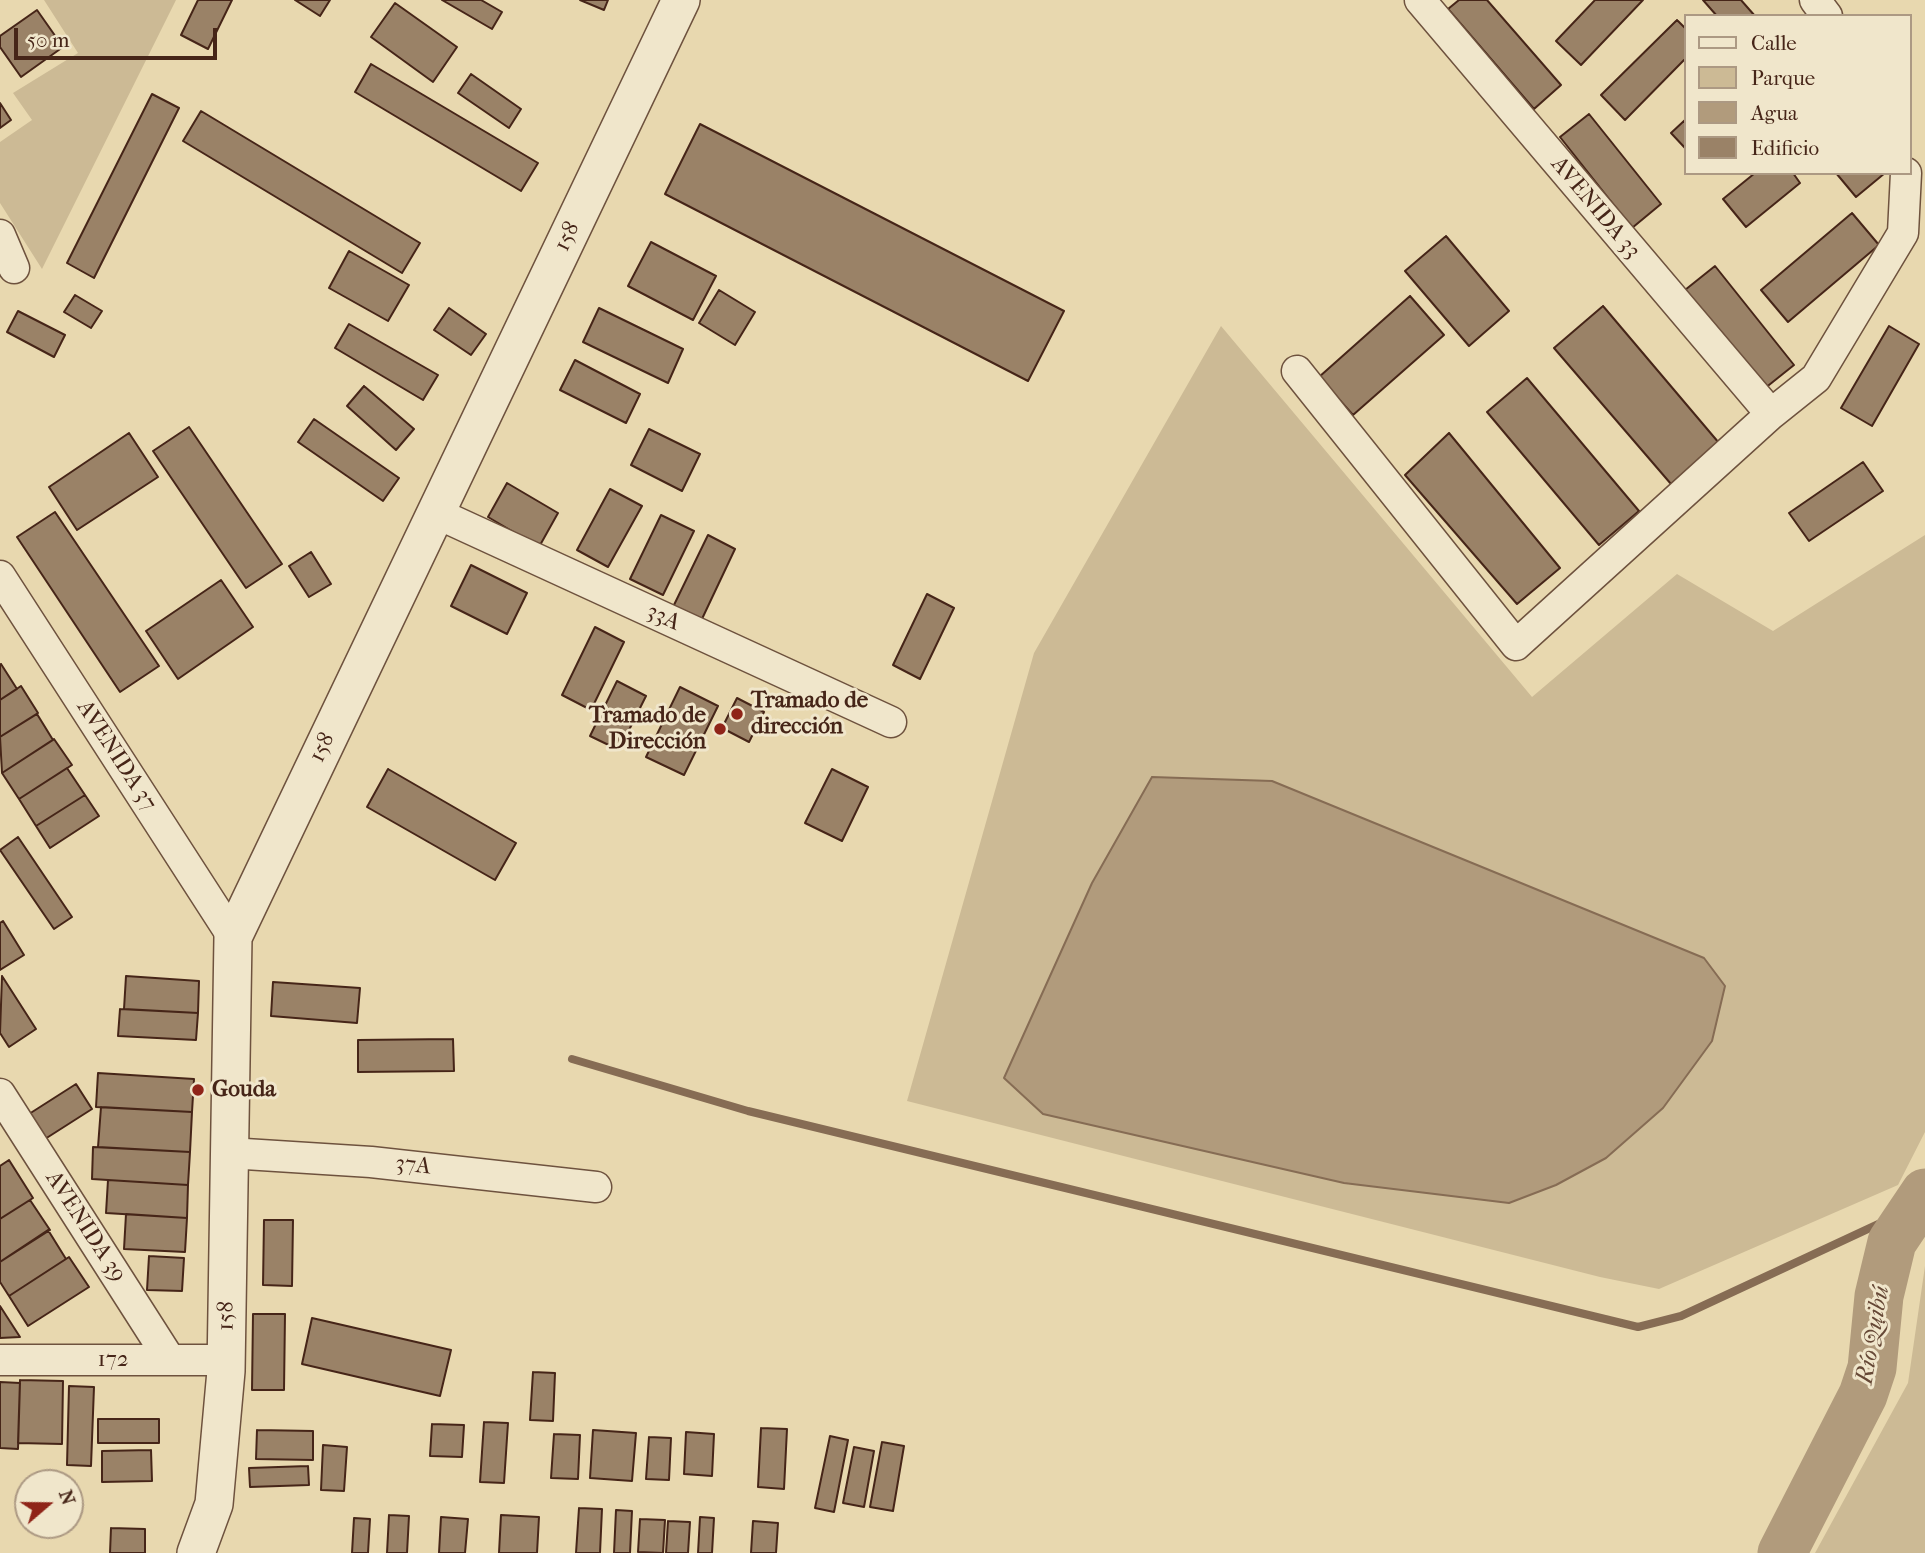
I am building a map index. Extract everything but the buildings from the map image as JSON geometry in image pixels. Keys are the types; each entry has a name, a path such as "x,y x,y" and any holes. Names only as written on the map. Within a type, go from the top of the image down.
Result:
{"street":[{"name":"158","path":"196,1553 214,1504 226,1360 233,936 681,0"},
{"name":"AVENIDA 33","path":"1420,0 1771,414"},
{"path":"1815,0 1826,14"},
{"path":"1297,371 1516,645 1771,414 1816,378 1903,233 1906,175"},
{"path":"0,235 15,268"},
{"name":"33A","path":"436,513 891,722"},
{"name":"AVENIDA 37","path":"0,576 233,936"},
{"name":"AVENIDA 39","path":"0,1094 170,1360"},
{"name":"37A","path":"229,1153 371,1162 596,1187"},
{"name":"172","path":"0,1360 226,1360"}],"green space":[{"path":"44,0 176,0 42,269 0,203 0,142 32,120 13,93 78,53"},
{"path":"1221,326 1532,697 1677,574 1773,631 1925,535 1925,1132 1898,1185 1659,1289 1600,1277 907,1101 1034,653"},
{"path":"1925,1266 1925,1553 1815,1553 1908,1383"}],"water":[{"path":"1152,777 1272,781 1704,958 1725,986 1712,1041 1663,1108 1606,1158 1556,1185 1509,1203 1344,1183 1043,1114 1004,1078 1092,883"}],"waterway":[{"path":"572,1059 748,1111 1638,1327 1681,1316 1915,1207"},
{"name":"Río Quibú","path":"1782,1553 1863,1395 1872,1368 1879,1296 1892,1242 1925,1193"}],"place":[{"name":"Tramado de dirección","path":"737,714"},
{"name":"Tramado de Dirección","path":"720,729"},
{"name":"Gouda","path":"198,1090"}]}
